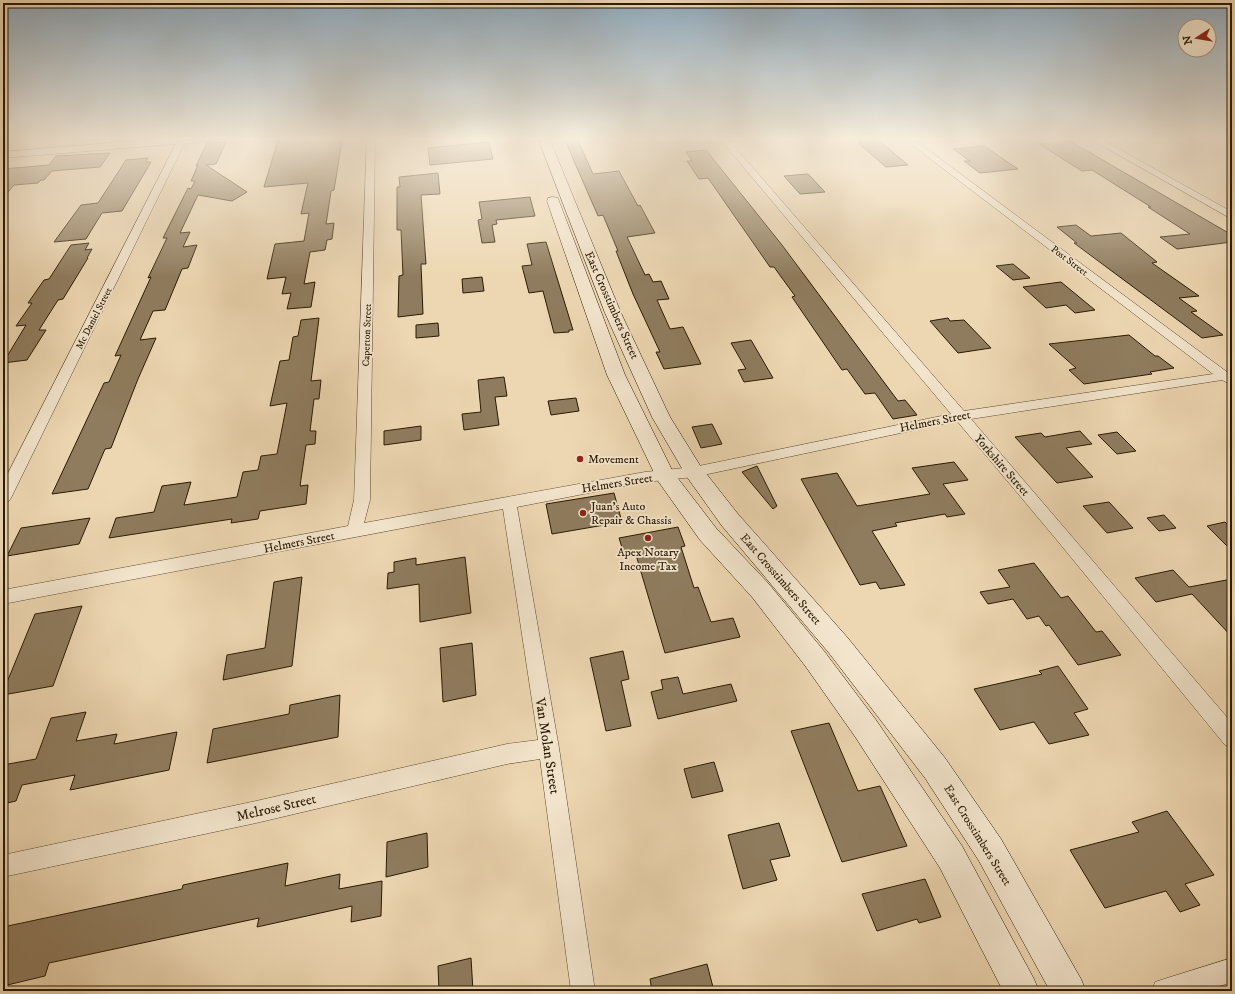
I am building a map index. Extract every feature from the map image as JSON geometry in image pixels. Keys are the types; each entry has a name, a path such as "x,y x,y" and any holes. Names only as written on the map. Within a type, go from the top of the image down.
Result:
{"main road":[{"name":"East Crosstimbers Street","path":"554,184 573,235 595,316 616,375 665,476 708,534 760,590 827,652 935,768 965,810 990,850 1069,991"},
{"name":"East Crosstimbers Street","path":"547,186 613,313 662,417 694,472 827,652 866,729 951,857 1022,991"},
{"path":"595,316 613,313"}],"street":[{"name":"Mc Daniel Street","path":"3,498 160,184"},
{"name":"Caperton Street","path":"355,531 362,500 369,184"},
{"name":"Yorkshire Street","path":"763,184 1232,738"},
{"name":"Post Street","path":"969,184 1229,377"},
{"path":"1176,184 1232,216"},
{"name":"Helmers Street","path":"3,597 645,477 694,472 960,416 1229,377"},
{"name":"Van Molan Street","path":"509,502 549,748 583,991"},
{"name":"Melrose Street","path":"3,866 256,812 507,754 549,748"},
{"path":"1164,991 1232,970"}],"building":[{"path":"3,184 21,184 14,185 3,198"},
{"path":"110,184 138,184 122,211 102,213 86,239 54,242 81,205 98,203"},
{"path":"193,184 235,184 247,192 232,201 198,195 180,233 190,232 183,247 197,245 188,268 182,269 165,310 153,311 140,340 156,338 111,448 105,449 88,489 52,494 104,383 109,382 121,355 115,356 151,277 148,278 167,238 163,238 188,188 191,189"},
{"path":"265,184 293,184 264,187"},
{"path":"308,184 335,184 334,190 331,191 326,224 334,223 332,239 327,240 325,250 310,252 304,284 315,282 311,307 287,309 291,293 282,294 286,277 267,279 275,244 304,241 309,213 301,214"},
{"path":"400,184 439,184 440,194 421,195 426,264 421,264 423,314 398,317 399,276 403,275 401,230 397,230 397,187 400,187"},
{"path":"584,184 626,184 638,206 640,205 655,233 627,237 645,275 649,274 653,282 661,281 669,299 657,300 670,329 683,327 701,364 664,369 656,352 660,352 633,294 616,251 618,251 603,215 598,216"},
{"path":"712,184 734,184 782,245 898,401 905,400 917,415 893,419 875,393 865,394 847,369 842,370 792,297 795,296 774,267 770,267"},
{"path":"791,184 818,184 825,192 800,194"},
{"path":"1115,184 1145,184 1232,235 1232,242 1177,249 1160,237 1190,234 1148,207 1151,207"},
{"path":"530,197 535,216 496,220 497,224 492,225 495,242 482,243 478,220 482,219 479,202"},
{"path":"1076,225 1091,236 1121,233 1157,262 1152,263 1199,296 1179,298 1197,311 1191,312 1223,335 1202,338 1074,243 1077,243 1057,227"},
{"path":"546,242 573,330 569,330 569,332 554,333 543,291 529,293 522,266 532,265 527,244"},
{"path":"89,243 85,250 92,249 88,258 63,299 58,300 39,330 46,330 27,360 3,363 26,325 16,326 32,303 28,303 44,280 49,279 71,245"},
{"path":"1013,264 1030,278 1013,280 996,266"},
{"path":"482,277 484,291 463,293 462,279"},
{"path":"1061,282 1095,310 1075,313 1066,305 1046,308 1023,287"},
{"path":"319,318 311,381 321,380 319,399 314,399 310,431 316,431 315,444 306,445 300,486 308,485 306,504 260,511 258,519 231,523 232,519 109,538 116,518 154,512 162,486 191,482 184,505 237,497 243,472 258,470 261,456 277,454 287,403 270,406 280,361 289,360 293,337 298,336 301,320"},
{"path":"948,318 950,321 964,320 991,348 958,353 930,321"},
{"path":"438,323 439,336 416,338 416,325"},
{"path":"1129,335 1155,356 1158,356 1174,368 1150,372 1152,374 1084,384 1069,370 1076,368 1049,344"},
{"path":"751,340 773,378 744,382 738,370 746,369 731,343"},
{"path":"504,377 507,396 495,397 499,425 464,430 462,414 481,412 478,380"},
{"path":"576,398 579,411 551,415 548,401"},
{"path":"712,424 722,444 701,448 692,427"},
{"path":"421,426 421,440 384,445 384,431"},
{"path":"1080,431 1092,444 1066,448 1093,477 1057,483 1015,437 1041,433 1045,437"},
{"path":"1117,432 1136,451 1117,454 1098,435"},
{"path":"954,462 968,480 943,484 965,514 947,517 945,514 895,523 897,526 872,531 905,585 880,589 876,582 860,585 801,479 837,473 857,506 930,494 912,468"},
{"path":"757,466 777,506 773,509 742,472"},
{"name":"Juan's Auto Repair & Chassis","path":"614,493 622,522 552,534 546,504"},
{"path":"1109,502 1133,528 1107,533 1083,506"},
{"path":"1164,515 1176,528 1159,531 1147,518"},
{"path":"90,518 79,544 7,556 21,528"},
{"path":"1225,522 1232,529 1232,551 1207,526"},
{"path":"678,527 685,546 681,547 694,588 698,587 711,622 733,618 740,637 665,653 636,555 625,557 619,538"},
{"path":"465,557 471,613 420,622 419,584 387,589 388,573 394,572 394,562 416,558 416,565"},
{"path":"1034,563 1061,598 1068,596 1096,632 1102,631 1121,655 1078,665 1049,625 1046,626 1039,616 1027,619 1013,599 988,604 980,592 1010,587 998,570"},
{"path":"1173,570 1189,587 1232,579 1232,637 1192,594 1156,602 1135,578"},
{"path":"302,577 292,666 223,680 227,655 265,648 274,582"},
{"path":"82,606 53,686 3,695 35,614"},
{"path":"472,643 476,695 443,702 440,648"},
{"path":"623,651 629,679 621,681 631,726 606,731 590,658"},
{"path":"1058,666 1088,709 1074,713 1089,735 1049,744 1034,722 1000,730 974,689 1042,674 1039,671"},
{"path":"678,677 683,694 731,684 737,701 658,719 651,692 663,689 661,680"},
{"path":"340,695 338,737 207,763 213,729 289,714 290,705"},
{"path":"86,712 76,741 117,734 114,744 177,732 169,770 70,790 75,775 22,785 16,801 3,804 3,765 36,759 51,718"},
{"path":"829,723 858,791 880,786 907,846 842,862 791,731"},
{"path":"714,762 723,791 692,798 684,769"},
{"path":"1167,811 1214,875 1185,884 1200,905 1180,912 1166,891 1105,908 1070,850 1139,832 1132,822"},
{"path":"779,823 790,856 770,860 777,880 743,889 728,835"},
{"path":"427,833 428,867 386,877 387,842"},
{"path":"288,863 285,886 340,874 339,889 382,881 381,916 351,922 352,906 257,927 259,918 49,963 45,976 3,986 3,927 182,889 183,885"},
{"path":"925,879 941,917 919,923 917,919 877,931 862,894"},
{"path":"471,958 473,991 439,991 438,966"},
{"path":"707,964 714,991 652,991 650,979"}],"place":[{"name":"Movement","path":"580,459"},
{"name":"Juan's Auto Repair & Chassis","path":"583,513"},
{"name":"Apex Notary Income Tax","path":"648,538"}]}
